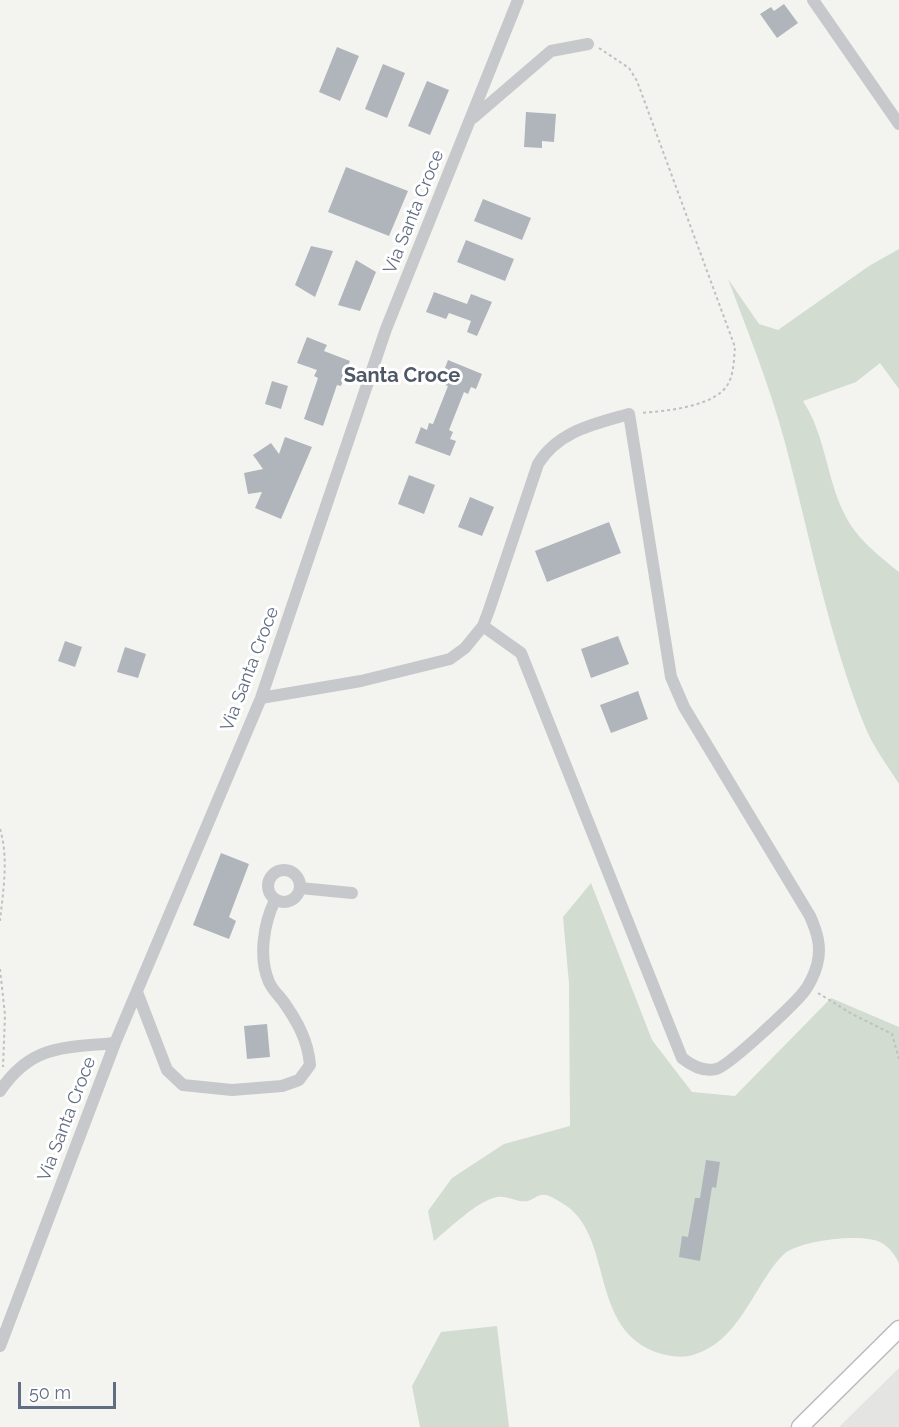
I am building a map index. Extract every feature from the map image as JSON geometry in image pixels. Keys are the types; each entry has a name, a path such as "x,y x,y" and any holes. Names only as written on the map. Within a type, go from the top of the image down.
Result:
{"main road":[{"path":"800,1427 899,1329"}],"street":[{"name":"Via Santa Croce","path":"0,1346 115,1043 261,698 386,329 519,0"},
{"path":"813,0 899,124"},
{"path":"471,120 551,51 588,44"},
{"path":"261,698 361,681 450,659 465,648 483,626 538,464 545,453 558,439 629,414 671,677 684,707 810,916 818,934 820,951 817,966 804,992 725,1065 706,1070 693,1067 682,1058 521,653 483,626"},
{"path":"268,676 283,694"},
{"path":"275,900 268,886 271,876 280,870 294,873 300,888"},
{"path":"275,900 291,900 300,888"},
{"path":"300,888 352,893"},
{"path":"137,992 167,1070 183,1085 232,1090 282,1086 299,1080 310,1065 309,1051 299,1024 269,982 263,952 268,915 275,900"},
{"path":"1,1090 23,1064 50,1049 115,1043"}],"path":[{"path":"588,44 629,68 637,81 735,347 730,381 717,396 675,410 629,414"},
{"path":"0,829 5,876 0,921"},
{"path":"0,969 5,1015 1,1090"},
{"path":"807,986 852,1014 892,1034 899,1059"}],"shaded area":[{"path":"899,249 899,389 880,363 856,382 803,401 817,428 834,487 845,515 855,531 869,546 899,572 899,784 869,736 853,694 820,586 778,419 728,279 759,324 778,330 869,266"},
{"path":"591,883 652,1040 692,1092 735,1096 831,998 899,1027 899,1264 888,1247 873,1240 831,1239 802,1245 783,1255 772,1268 744,1313 721,1340 706,1350 680,1357 653,1351 633,1338 619,1321 609,1300 589,1235 578,1217 552,1197 541,1195 524,1201 497,1197 481,1204 434,1241 428,1211 452,1178 504,1144 570,1126 569,983 563,917"},
{"path":"497,1326 509,1427 420,1427 412,1386 441,1332"},
{"path":"899,1368 899,1427 839,1427"}],"building":[{"path":"784,4 798,23 777,38 760,14 771,7 774,11"},
{"path":"337,47 359,56 340,101 319,92"},
{"path":"383,64 405,73 387,118 365,109"},
{"path":"427,81 449,90 430,135 408,126"},
{"path":"526,112 556,114 554,142 542,141 542,148 524,147"},
{"path":"346,167 408,191 389,236 328,212"},
{"path":"483,199 531,218 522,240 474,221"},
{"path":"466,240 514,259 505,281 457,262"},
{"path":"311,246 333,251 315,297 295,285"},
{"path":"356,260 376,272 360,311 338,305"},
{"path":"434,292 467,304 471,294 492,302 477,336 467,332 471,321 449,313 446,319 426,312"},
{"path":"307,337 327,345 324,351 350,361 341,386 337,385 323,426 304,419 318,378 314,376 317,370 297,363"},
{"path":"448,360 482,374 476,389 471,387 468,394 464,392 449,430 453,432 450,439 456,441 450,456 415,443 421,427 427,430 429,423 433,424 448,386 445,385 447,378 442,376"},
{"path":"272,381 288,386 281,409 265,404"},
{"path":"285,437 312,447 281,519 255,508 262,492 248,494 244,473 263,469 253,455 271,443 279,454"},
{"path":"409,475 435,485 424,514 398,504"},
{"path":"470,497 494,507 482,536 458,527"},
{"path":"609,522 621,553 547,582 535,551"},
{"path":"618,636 629,664 591,678 581,649"},
{"path":"65,641 82,647 75,667 58,661"},
{"path":"125,647 146,654 138,678 117,672"},
{"path":"638,691 648,719 611,733 600,705"},
{"path":"221,853 249,864 229,917 236,921 229,939 193,925"},
{"path":"267,1024 270,1057 247,1059 244,1026"},
{"path":"706,1160 720,1162 716,1188 712,1187 700,1261 679,1257 682,1236 688,1237 695,1198 700,1198"}],"district":[{"name":"Santa Croce","path":"402,376"}]}
